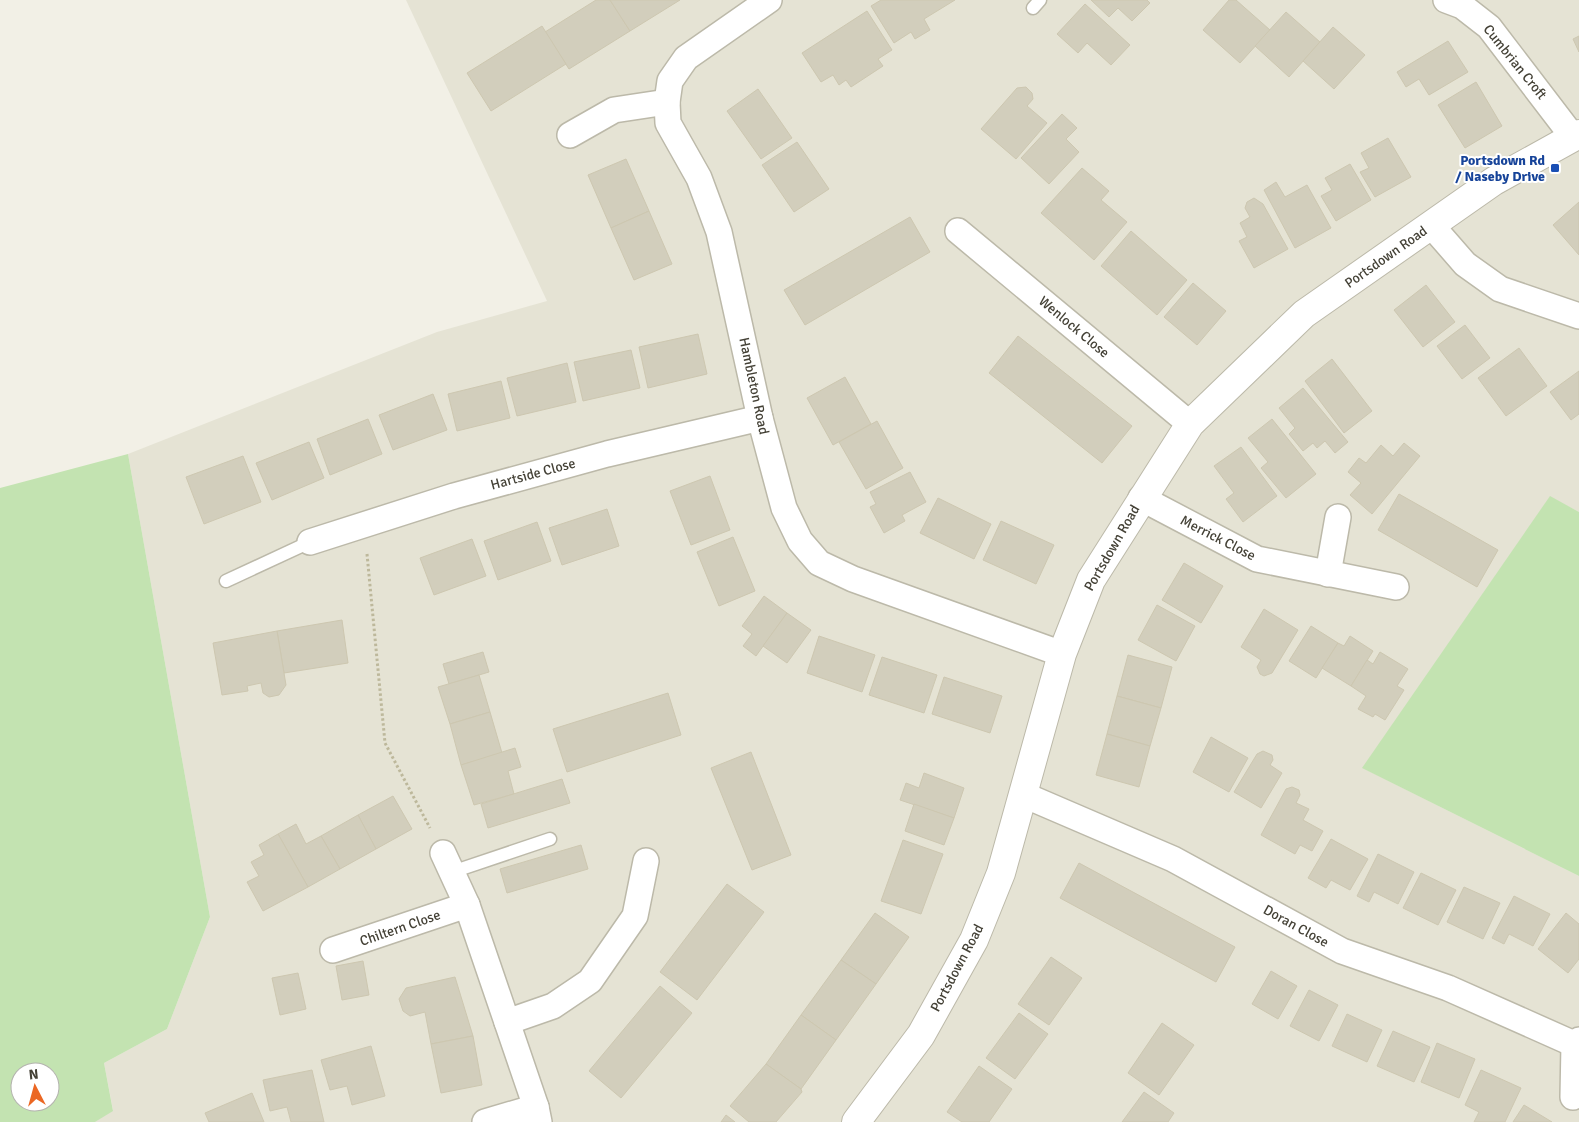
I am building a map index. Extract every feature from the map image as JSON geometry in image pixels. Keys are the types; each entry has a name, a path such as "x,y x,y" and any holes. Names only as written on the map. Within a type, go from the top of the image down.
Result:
{"street":[{"name":"Hambleton Road","path":"769,0 686,58 670,80 667,102 668,123 699,178 719,232 760,418 784,508 800,540 820,563 887,592 1062,654"},
{"name":"Cumbrian Croft","path":"1446,0 1462,6 1490,27 1576,136"},
{"path":"570,134 614,110 667,102"},
{"name":"Portsdown Road","path":"856,1122 921,1034 974,940 1001,873 1062,654 1092,580 1141,498 1190,424 1304,314 1494,181 1576,136"},
{"path":"1432,225 1465,264 1500,289 1579,316"},
{"name":"Wenlock Close","path":"958,231 1190,424"},
{"name":"Hartside Close","path":"310,542 454,496 607,454 760,418"},
{"name":"Merrick Close","path":"1141,498 1257,559 1396,587"},
{"path":"1328,574 1338,516"},
{"name":"Doran Close","path":"1024,795 1173,859 1342,952 1448,988 1576,1042 1574,1097"},
{"path":"508,1022 553,1006 590,981 634,916 646,860"},
{"path":"447,862 467,905 508,1022 537,1115 484,1122"},
{"name":"Chiltern Close","path":"333,950 467,905"}],"lane":[{"path":"226,581 310,542"},
{"path":"447,862 550,838"}],"path":[{"path":"365,524 385,742 447,862"}],"shaded area":[{"path":"406,0 1579,0 1579,512 1550,497 1363,768 1579,876 1579,1122 95,1122 113,1110 104,1063 167,1029 210,917 128,454 437,332 547,301"}],"green space":[{"path":"128,454 210,917 167,1029 104,1063 113,1111 95,1122 0,1122 0,488"},
{"path":"1550,496 1579,512 1579,876 1362,768"}],"building":[{"path":"596,0 610,0 630,31 569,69 545,32"},
{"path":"610,0 680,0 630,31"},
{"path":"881,0 955,0 924,19 930,30 915,39 911,32 894,43 871,6"},
{"path":"1091,0 1147,0 1150,3 1132,21 1118,8 1109,17"},
{"path":"1229,0 1236,0 1270,30 1240,63 1203,30"},
{"path":"1085,4 1130,45 1111,65 1087,43 1078,53 1057,34"},
{"path":"867,11 892,50 878,59 883,66 851,87 846,80 839,85 833,75 821,82 802,53"},
{"path":"1286,12 1320,42 1289,77 1255,46"},
{"path":"542,26 566,64 491,111 467,73"},
{"path":"1333,27 1365,55 1334,89 1303,61"},
{"path":"1579,36 1579,52 1573,39"},
{"path":"1448,41 1468,72 1429,95 1419,79 1406,87 1397,72"},
{"path":"1476,82 1502,126 1465,148 1438,105"},
{"path":"1026,87 1032,93 1033,99 1027,106 1047,123 1016,159 981,129 1017,88"},
{"path":"758,89 792,138 761,159 727,111"},
{"path":"1062,114 1077,128 1066,139 1079,152 1049,184 1021,158"},
{"path":"1388,138 1411,177 1375,197 1360,172 1369,168 1361,153"},
{"path":"797,142 829,189 794,212 762,165"},
{"path":"626,159 649,211 611,228 588,175"},
{"path":"1350,164 1371,200 1336,221 1321,196 1332,190 1325,178"},
{"path":"1082,168 1109,191 1101,200 1127,222 1094,260 1041,213"},
{"path":"1276,182 1285,197 1307,185 1331,228 1295,248 1264,190"},
{"path":"1254,198 1263,204 1288,249 1254,268 1239,241 1247,237 1240,223 1250,217 1245,208 1247,202"},
{"path":"1579,202 1579,255 1553,225"},
{"path":"649,211 672,264 634,280 611,228"},
{"path":"910,217 930,252 805,325 784,290"},
{"path":"1131,231 1187,280 1157,315 1101,266"},
{"path":"1193,283 1226,311 1197,345 1164,317"},
{"path":"1426,285 1455,322 1423,347 1394,310"},
{"path":"1465,325 1490,358 1462,379 1437,346"},
{"path":"698,334 707,374 648,388 639,347"},
{"path":"1018,336 1132,426 1102,463 989,373"},
{"path":"1519,348 1547,386 1506,416 1478,378"},
{"path":"631,350 640,388 583,401 574,362"},
{"path":"1332,359 1372,411 1344,433 1305,381"},
{"path":"567,363 576,402 517,416 507,378"},
{"path":"1579,371 1579,414 1571,420 1550,392"},
{"path":"845,377 871,424 833,445 807,398"},
{"path":"501,381 510,418 457,431 448,394"},
{"path":"1303,388 1348,442 1335,453 1325,441 1317,448 1313,443 1303,451 1289,434 1295,428 1279,408"},
{"path":"433,394 447,430 393,450 379,415"},
{"path":"368,419 382,454 330,475 317,439"},
{"path":"1272,419 1316,474 1286,498 1261,468 1268,462 1248,438"},
{"path":"877,421 903,468 866,489 839,442"},
{"path":"309,442 324,478 272,500 256,463"},
{"path":"1404,443 1420,456 1372,514 1350,495 1361,483 1348,472 1359,458 1366,463 1381,445 1393,456"},
{"path":"1241,447 1277,496 1243,522 1226,499 1234,493 1214,466"},
{"path":"243,456 261,502 204,524 186,477"},
{"path":"910,472 926,502 902,515 905,521 884,533 870,507 876,504 870,492"},
{"path":"710,476 730,530 691,545 670,491"},
{"path":"1399,494 1498,550 1477,587 1378,530"},
{"path":"938,498 991,524 974,559 920,533"},
{"path":"607,509 619,546 562,565 549,528"},
{"path":"1001,521 1054,545 1036,584 983,560"},
{"path":"537,522 551,561 498,580 484,541"},
{"path":"733,537 755,591 719,606 697,552"},
{"path":"472,539 486,576 434,595 420,558"},
{"path":"1184,563 1223,586 1201,623 1162,600"},
{"path":"764,596 787,613 756,656 743,646 752,634 742,626"},
{"path":"1157,605 1195,626 1176,661 1138,640"},
{"path":"1264,609 1298,630 1272,673 1264,676 1260,674 1257,667 1261,660 1241,647"},
{"path":"787,613 811,630 787,663 763,646"},
{"path":"342,620 348,663 284,673 277,631"},
{"path":"1311,626 1338,643 1316,678 1289,661"},
{"path":"277,631 286,685 279,695 269,697 263,693 261,683 247,686 248,691 222,695 213,643"},
{"path":"819,636 875,655 862,692 807,673"},
{"path":"1350,636 1373,651 1351,686 1322,668 1338,643 1344,646"},
{"path":"483,652 489,672 449,684 443,664"},
{"path":"1380,652 1408,669 1397,686 1404,690 1385,720 1375,714 1373,717 1358,709 1366,696 1351,686 1367,660 1373,664"},
{"path":"1128,655 1172,667 1161,708 1117,696"},
{"path":"882,657 937,675 924,713 869,695"},
{"path":"479,675 490,712 450,724 438,687"},
{"path":"944,677 1002,696 990,733 932,714"},
{"path":"668,693 681,735 567,772 553,729"},
{"path":"1117,696 1161,708 1150,746 1107,734"},
{"path":"490,712 502,753 461,765 450,724"},
{"path":"1107,734 1150,746 1139,787 1096,775"},
{"path":"1211,737 1248,758 1229,792 1193,772"},
{"path":"515,748 521,767 508,771 514,794 474,805 461,765"},
{"path":"1263,751 1272,755 1273,760 1270,765 1282,773 1261,808 1234,792 1257,754"},
{"path":"751,752 791,855 752,870 711,768"},
{"path":"924,773 964,788 954,818 900,800 906,783 919,788"},
{"path":"562,779 570,803 488,828 481,804"},
{"path":"1292,787 1299,790 1300,795 1296,803 1309,809 1303,820 1323,831 1312,851 1300,845 1295,854 1261,835 1286,789"},
{"path":"393,796 412,829 376,849 358,815"},
{"path":"914,804 954,818 944,845 905,831"},
{"path":"358,815 376,849 340,869 321,836"},
{"path":"296,824 306,844 321,836 340,869 308,887 278,834"},
{"path":"278,834 308,887 263,911 247,882 259,876 251,862 264,855 259,845"},
{"path":"1331,839 1368,859 1350,890 1331,880 1326,888 1308,878"},
{"path":"903,840 943,854 921,914 881,901"},
{"path":"581,845 588,869 507,893 500,869"},
{"path":"1378,854 1414,872 1398,904 1374,892 1369,902 1357,896"},
{"path":"1079,863 1235,947 1216,982 1060,898"},
{"path":"1421,873 1456,890 1438,925 1403,908"},
{"path":"727,884 764,912 697,1000 660,972"},
{"path":"1464,887 1500,903 1483,939 1447,922"},
{"path":"1514,896 1550,914 1533,946 1509,934 1504,944 1492,938"},
{"path":"875,913 909,937 876,984 841,960"},
{"path":"1566,913 1579,924 1579,959 1568,973 1538,949"},
{"path":"1051,957 1082,978 1049,1025 1018,1004"},
{"path":"841,960 876,984 836,1040 801,1015"},
{"path":"363,961 369,995 342,1000 336,966"},
{"path":"1271,971 1297,986 1278,1019 1252,1004"},
{"path":"298,973 306,1009 280,1015 272,978"},
{"path":"455,977 473,1036 431,1044 425,1012 410,1016 403,1011 399,999 406,988"},
{"path":"660,986 692,1013 621,1098 589,1071"},
{"path":"1309,990 1338,1005 1319,1041 1290,1026"},
{"path":"1019,1013 1048,1034 1015,1079 986,1058"},
{"path":"1347,1014 1382,1030 1367,1062 1332,1046"},
{"path":"801,1015 836,1040 801,1089 766,1064"},
{"path":"1162,1023 1194,1045 1159,1095 1128,1073"},
{"path":"1393,1031 1430,1047 1414,1082 1377,1066"},
{"path":"473,1036 482,1085 441,1093 431,1044"},
{"path":"1437,1043 1475,1059 1459,1098 1421,1082"},
{"path":"371,1046 385,1096 352,1105 347,1086 330,1090 321,1060"},
{"path":"766,1064 801,1089 802,1092 776,1122 749,1122 730,1106"},
{"path":"979,1066 1012,1089 989,1122 962,1122 947,1112"},
{"path":"312,1070 324,1122 291,1122 287,1107 270,1111 263,1080"},
{"path":"1481,1070 1521,1088 1505,1122 1474,1122 1479,1112 1465,1105"},
{"path":"1144,1092 1174,1113 1168,1122 1122,1122"},
{"path":"252,1093 264,1122 209,1122 205,1113"},
{"path":"1524,1105 1552,1122 1513,1122"},
{"path":"726,1115 735,1122 721,1122"}],"place":[{"name":"Portsdown Rd / Naseby Drive","path":"1555,168"}]}
